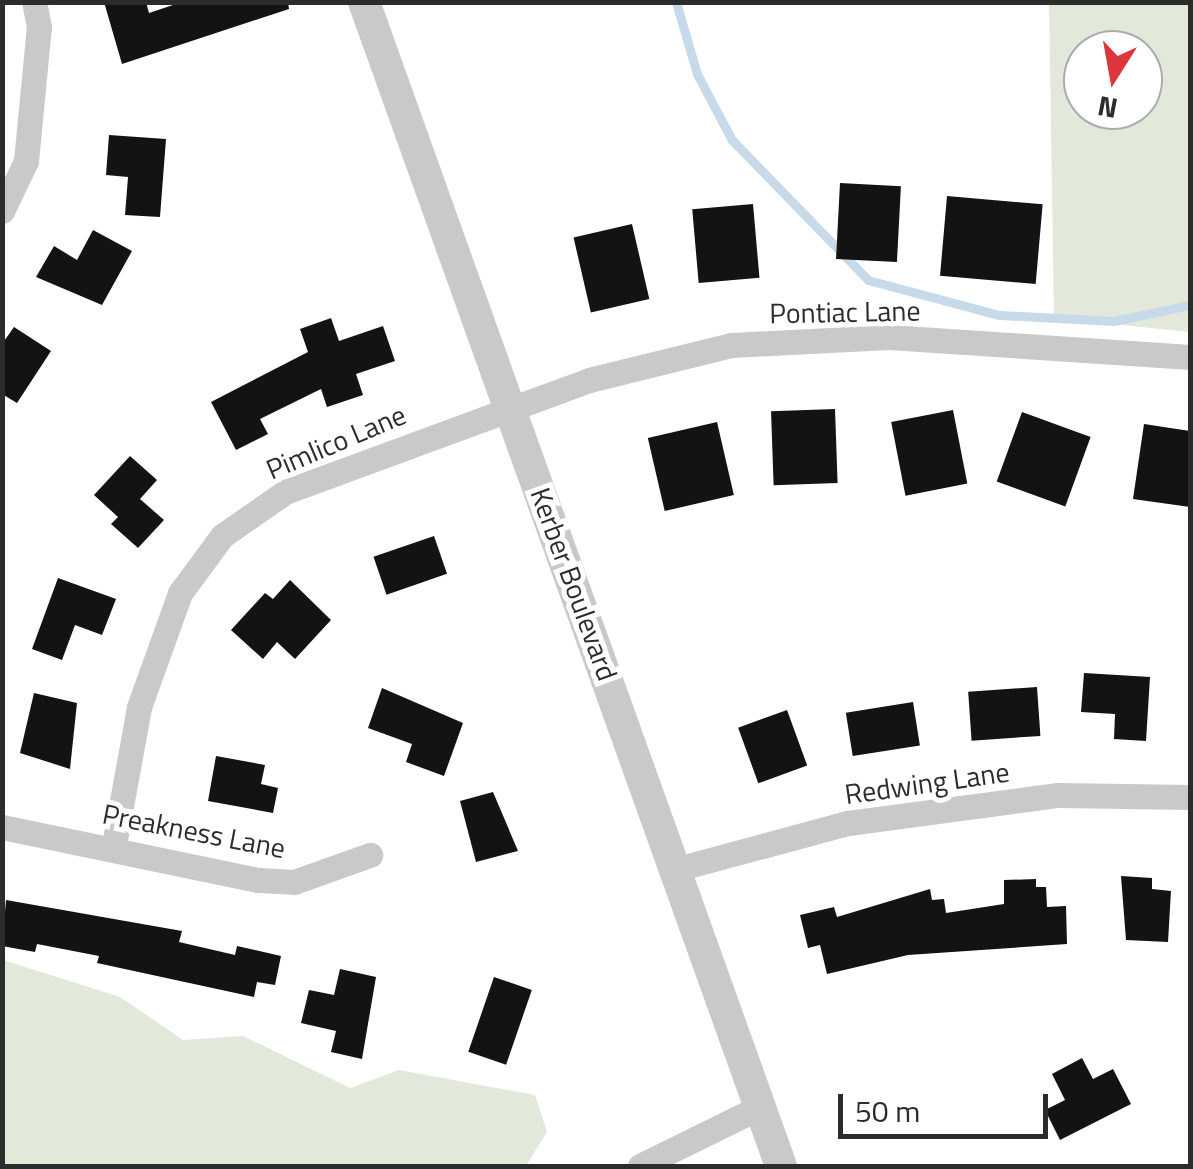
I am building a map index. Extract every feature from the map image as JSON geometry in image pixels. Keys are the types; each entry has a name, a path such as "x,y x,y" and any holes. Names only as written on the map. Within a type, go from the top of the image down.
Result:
{"street":[{"path":"2,211 26,162 39,27 34,2"},
{"name":"Kerber Boulevard","path":"364,2 781,1166"},
{"name":"Pontiac Lane","path":"510,407 656,358 731,345 889,337 1190,357"},
{"name":"Pimlico Lane","path":"114,845 140,707 180,593 222,536 285,492 510,407"},
{"name":"Redwing Lane","path":"677,869 848,823 1058,795 1190,797"},
{"name":"Preakness Lane","path":"2,827 114,845 258,880 294,882 370,855"},
{"path":"640,1166 760,1107"}],"green space":[{"path":"1049,3 1190,3 1190,332 1054,318"},
{"path":"3,960 120,997 183,1040 243,1036 350,1088 399,1070 535,1095 547,1132 526,1166 3,1166"}],"building":[{"path":"104,2 146,2 149,13 182,2 288,2 289,9 122,64"},
{"path":"109,135 166,139 160,217 125,215 128,177 106,175"},
{"path":"840,183 901,186 897,262 836,259"},
{"path":"947,196 1043,204 1036,284 940,276"},
{"path":"753,204 759,278 699,283 692,209"},
{"path":"632,224 649,299 591,313 574,237"},
{"path":"93,230 132,251 102,305 36,277 54,246 77,260"},
{"path":"331,318 339,341 383,326 395,361 356,374 363,395 327,407 321,389 260,419 268,434 236,450 211,402 308,352 300,329"},
{"path":"14,327 51,351 17,403 2,394 2,344"},
{"path":"835,409 838,483 774,485 771,411"},
{"path":"953,410 967,484 905,496 891,422"},
{"path":"1022,412 1091,437 1065,507 997,482"},
{"path":"717,422 734,495 665,511 648,438"},
{"path":"1144,424 1190,431 1190,507 1133,499"},
{"path":"130,456 157,480 140,499 164,520 138,548 111,524 118,517 94,495"},
{"path":"434,536 447,574 387,595 373,557"},
{"path":"58,578 116,599 102,635 75,625 62,660 32,649"},
{"path":"290,580 331,620 295,659 277,642 263,659 231,630 265,593 273,599"},
{"path":"1084,673 1150,677 1146,741 1114,739 1115,714 1081,712"},
{"path":"1037,687 1040,736 972,741 968,692"},
{"path":"382,688 463,723 444,776 406,762 412,744 368,728"},
{"path":"34,693 77,703 70,769 20,753"},
{"path":"913,702 920,745 853,756 846,713"},
{"path":"787,710 807,765 758,783 738,728"},
{"path":"216,756 265,765 261,784 278,788 273,813 208,801"},
{"path":"493,792 518,851 476,862 460,801"},
{"path":"1121,876 1152,878 1152,889 1171,891 1168,942 1126,940"},
{"path":"1036,879 1036,887 1046,887 1047,907 1066,906 1067,944 908,955 827,974 820,945 808,948 800,915 834,907 837,917 930,889 932,900 944,899 946,913 1004,904 1004,880"},
{"path":"6,900 182,931 179,942 235,955 237,946 281,956 275,985 257,982 254,997 97,963 99,956 37,944 35,952 2,946"},
{"path":"340,969 376,977 362,1059 331,1052 336,1031 301,1023 309,990 334,995"},
{"path":"494,977 532,990 506,1065 468,1052"},
{"path":"1082,1058 1093,1079 1113,1069 1131,1104 1060,1140 1045,1110 1065,1100 1052,1074"}],"waterway":[{"path":"676,2 697,74 732,140 868,280 999,315 1114,321 1190,305"}]}
